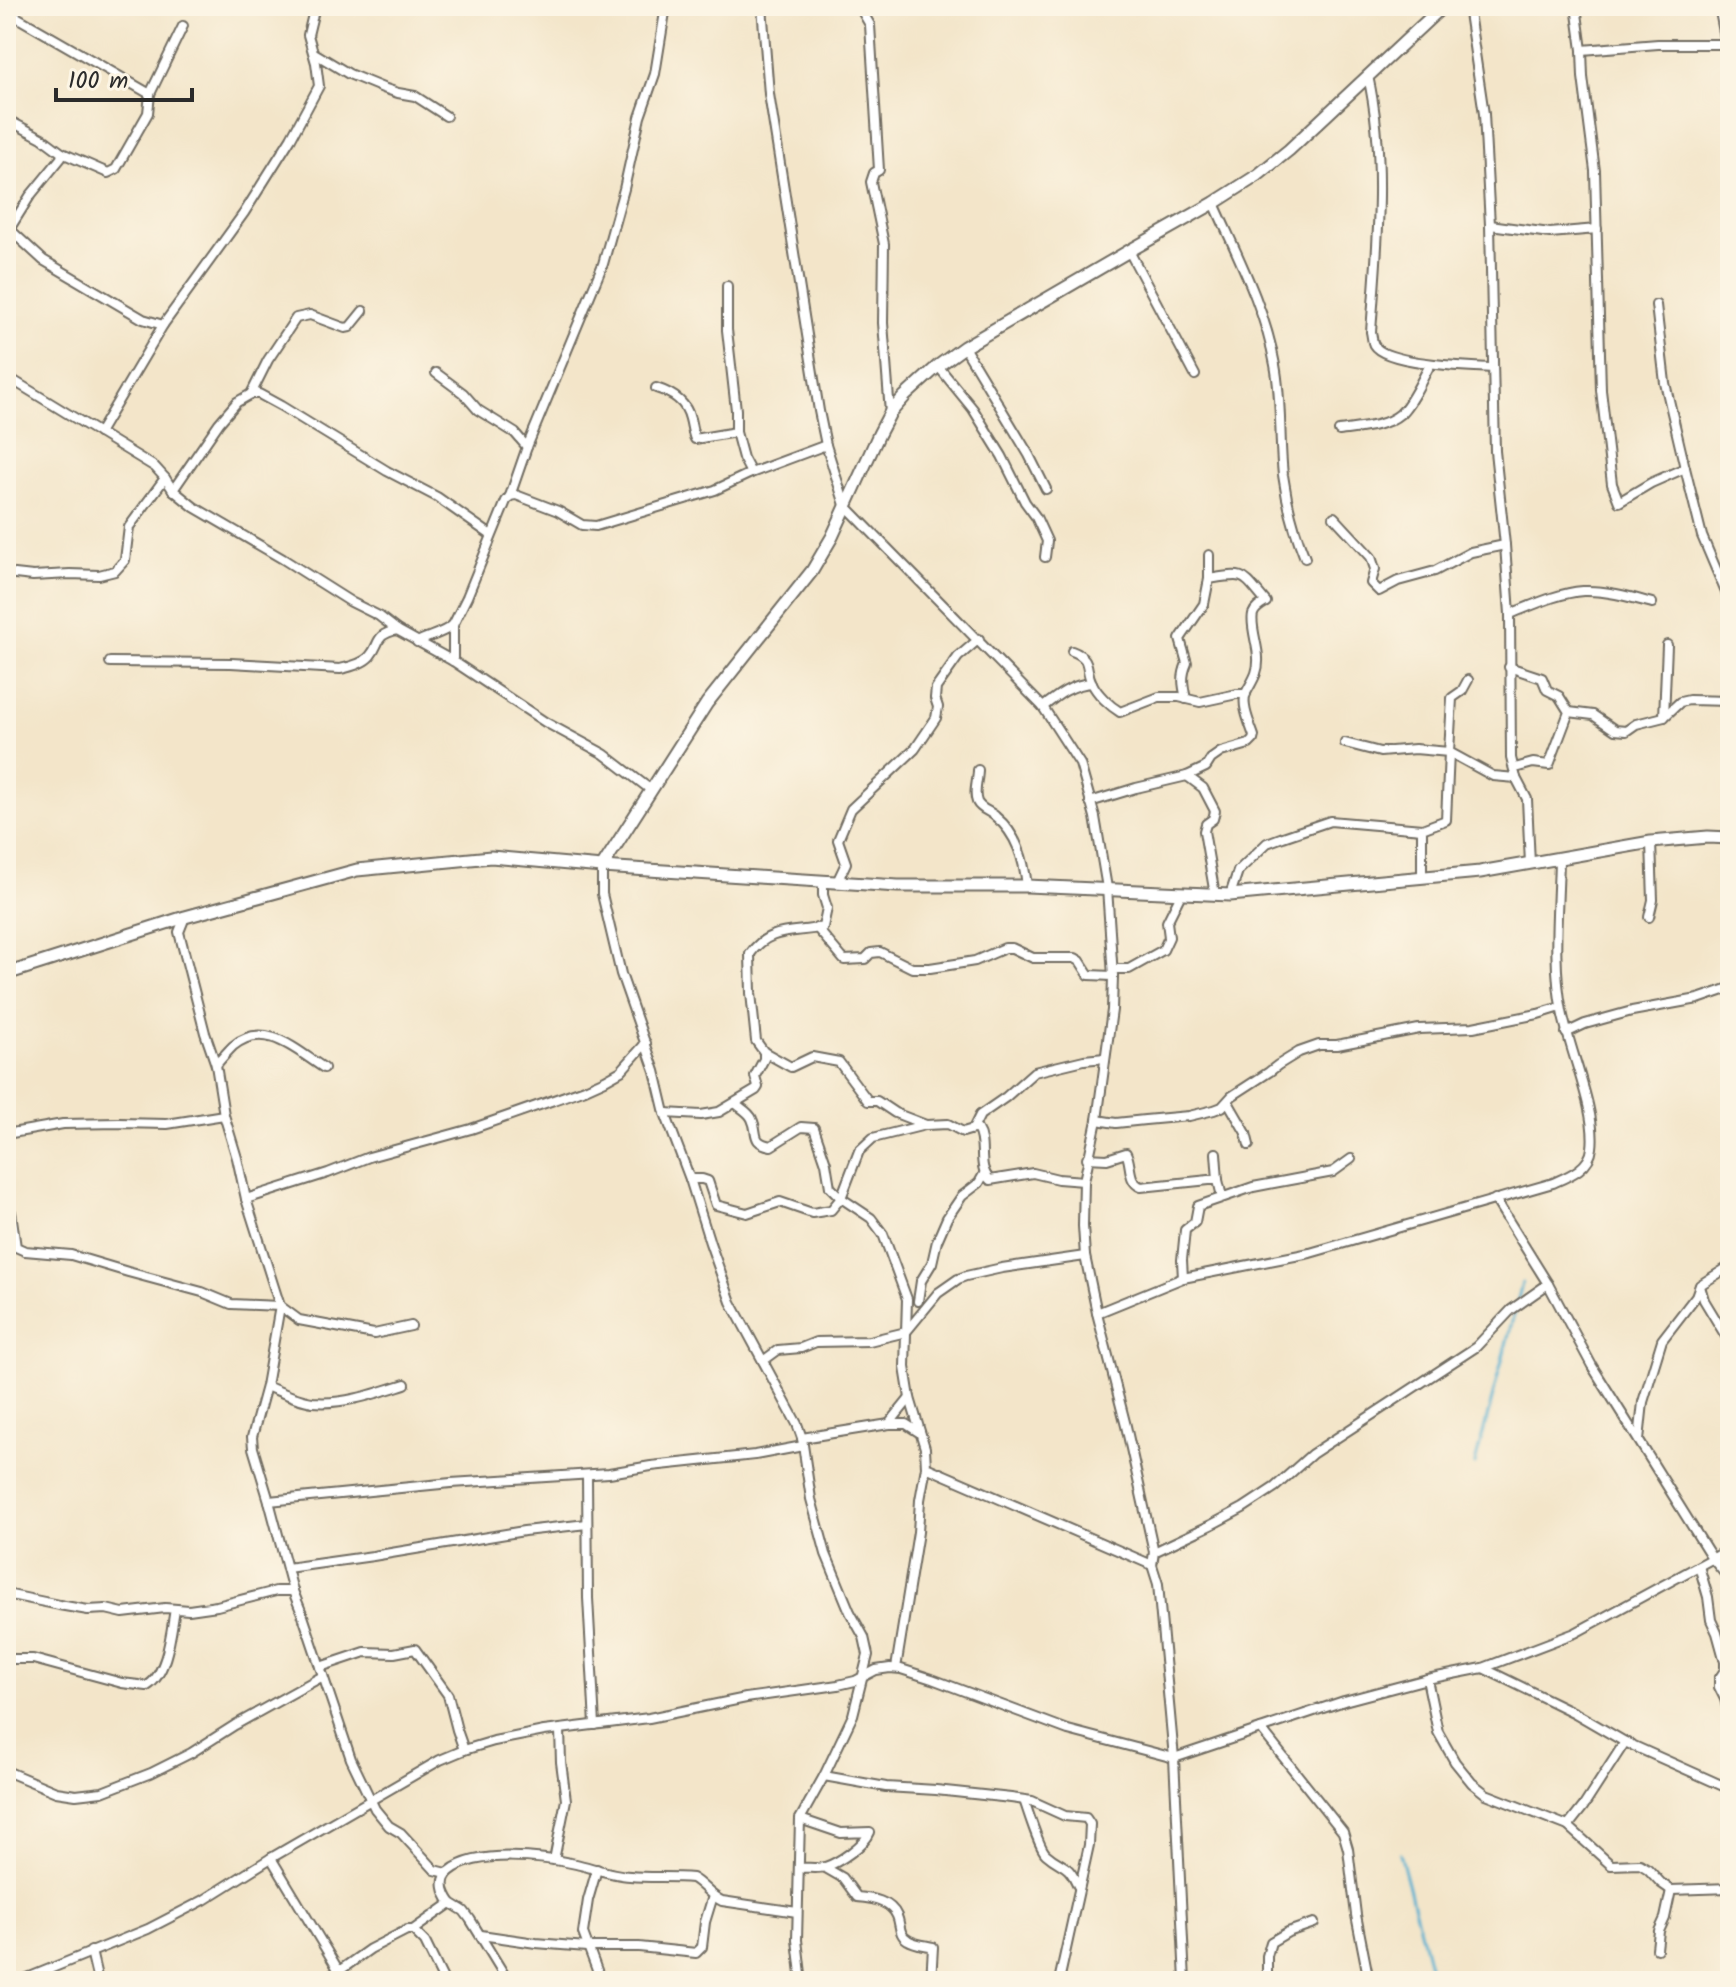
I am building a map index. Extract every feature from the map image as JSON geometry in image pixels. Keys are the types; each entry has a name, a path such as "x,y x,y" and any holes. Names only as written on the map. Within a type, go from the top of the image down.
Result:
{"main road":[{"path":"602,867 707,703 812,571 832,537 890,413 905,396 964,347 1258,175 1289,150 1443,6"},
{"path":"6,974 185,917 357,870 491,857 898,886 1107,888 1230,895 1422,878 1530,864 1651,842 1730,838"}],"street":[{"path":"99,433 163,325 244,213 319,86 308,35 315,6"},
{"path":"417,642 444,632 453,625 467,597 603,264 640,117 655,74 666,6"},
{"path":"762,6 769,94 819,411 845,505 1043,707 1080,764 1095,817 1107,888 1113,972 1112,1010 1097,1120 1084,1181 1085,1256 1154,1552 1152,1565 1158,1584 1174,1758 1185,1981"},
{"path":"859,6 870,25 879,170 874,173 871,182 884,244 883,323 890,413"},
{"path":"1468,6 1484,114 1495,451 1510,614 1511,758 1516,778 1527,799 1530,864"},
{"path":"1576,6 1595,171 1601,390 1612,484 1619,502 1651,483 1681,471"},
{"path":"1582,50 1658,44 1728,44 1719,6"},
{"path":"6,11 150,94"},
{"path":"6,119 42,138 62,153 108,173 116,169 148,113 150,94 183,26"},
{"path":"313,52 349,74 383,88 415,96 446,116"},
{"path":"1368,76 1375,108 1380,192 1371,332 1373,344 1380,351 1430,365 1492,368"},
{"path":"62,153 8,227 43,260 143,319 163,325"},
{"path":"1214,203 1247,276 1269,337 1276,367 1283,476 1292,526 1305,558"},
{"path":"1490,225 1550,233 1597,229"},
{"path":"1129,251 1195,375"},
{"path":"727,286 727,330 736,432 751,473"},
{"path":"1656,305 1665,383 1681,471 1688,480 1702,536 1730,602"},
{"path":"251,394 268,360 296,318 310,315 345,328 350,327 363,311"},
{"path":"964,347 1046,489"},
{"path":"1339,431 1385,422 1399,414 1407,406 1430,365"},
{"path":"938,366 973,409 1002,456 1047,541 1045,557"},
{"path":"436,373 463,393 478,410 515,433 527,447"},
{"path":"6,376 155,467 173,490 194,507 453,661 545,722 604,754 651,790"},
{"path":"656,388 678,398 690,417 695,439 736,432"},
{"path":"173,490 237,402 251,394 259,394 387,471 437,497 491,535"},
{"path":"510,496 516,495 558,511 582,525 596,526 715,490 826,445"},
{"path":"6,573 33,576 99,575 115,571 125,560 129,527 165,478"},
{"path":"1334,517 1371,557 1375,569 1371,583 1379,591 1398,581 1435,571 1471,552 1505,545"},
{"path":"1186,699 1182,673 1187,663 1180,639 1204,604 1209,579 1209,555"},
{"path":"1090,802 1187,776 1206,767 1221,752 1253,740 1245,704 1246,694 1258,669 1259,657 1252,616 1266,602 1239,574 1209,579"},
{"path":"1510,614 1540,601 1582,591 1610,593 1652,603"},
{"path":"453,625 453,661"},
{"path":"110,662 231,663 340,669 369,657 377,640 397,630"},
{"path":"837,882 846,863 838,840 851,809 915,749 936,718 936,688 958,657 979,639"},
{"path":"1664,717 1667,645"},
{"path":"1072,651 1083,656 1092,683 1120,712 1159,697 1179,697 1200,702 1246,694"},
{"path":"1509,667 1542,678 1547,690 1559,696 1569,712"},
{"path":"1230,895 1238,871 1267,843 1283,837 1330,821 1422,829 1446,820 1452,698 1462,691 1468,680"},
{"path":"1043,707 1061,693 1092,683"},
{"path":"1569,712 1593,715 1615,730 1626,731 1636,724 1664,717 1680,702 1730,701"},
{"path":"1515,768 1533,763 1549,765 1569,712"},
{"path":"1345,743 1380,752 1415,749 1449,752 1493,776 1516,778"},
{"path":"978,770 977,804 994,815 1013,836 1025,868 1027,886"},
{"path":"1187,776 1203,788 1215,811 1204,831 1215,895"},
{"path":"1422,829 1422,878"},
{"path":"1649,917 1653,900 1651,842"},
{"path":"1097,1313 1183,1278 1310,1253 1553,1183 1586,1165 1593,1147 1588,1108 1561,1007 1557,948 1559,859"},
{"path":"602,867 602,894 618,960 655,1071 665,1113 731,1302 786,1402 802,1442 811,1499 826,1554 864,1637 868,1655 853,1715 800,1819 797,1940 803,1981"},
{"path":"823,881 827,908 823,927 768,936 750,954 756,1041 764,1052 791,1067 812,1057 839,1062 868,1101 877,1101 895,1113 926,1125"},
{"path":"817,928 844,960 865,959 871,953 880,952 912,968 930,968 975,961 1012,948 1033,958 1075,958 1089,975 1129,969 1163,950 1169,937 1167,922 1181,894"},
{"path":"185,917 179,932 216,1065 224,1115 246,1199 280,1306 266,1386 252,1437 293,1591 351,1759 370,1800 389,1826 401,1833 435,1870 451,1903 464,1911 508,1981"},
{"path":"1566,1033 1585,1024 1632,1011 1698,999 1730,988"},
{"path":"1097,1120 1116,1123 1189,1116 1214,1110 1299,1052 1319,1045 1337,1045 1419,1029 1473,1027 1561,1007"},
{"path":"216,1065 234,1045 265,1035 280,1040 324,1068"},
{"path":"246,1199 369,1157 471,1129 585,1089 621,1071 646,1043"},
{"path":"665,1113 701,1115 719,1112 736,1104 758,1087 755,1076 764,1059 764,1052"},
{"path":"973,1129 980,1115 1034,1072 1105,1058"},
{"path":"1228,1102 1246,1133 1249,1145"},
{"path":"736,1104 752,1118 756,1137 762,1144 771,1146 801,1127 814,1128 826,1163 830,1187 871,1218 883,1234 907,1299 905,1367 910,1398 925,1448 926,1467 896,1668"},
{"path":"6,1134 63,1124 167,1124 224,1115"},
{"path":"690,1179 708,1181 716,1205 747,1213 780,1202 812,1213 831,1210 841,1198 859,1151 873,1138 926,1125 948,1124 963,1132 977,1129 984,1174 979,1183 962,1196 947,1218 932,1263 921,1281 918,1301"},
{"path":"1087,1158 1107,1159 1126,1153 1132,1178 1141,1187 1218,1180"},
{"path":"1216,1153 1222,1197"},
{"path":"1183,1278 1185,1229 1195,1222 1198,1206 1253,1187 1333,1172 1351,1159"},
{"path":"984,1174 990,1180 1033,1173 1084,1181"},
{"path":"1495,1199 1548,1284 1592,1366 1712,1558 1730,1580"},
{"path":"6,1213 11,1212 16,1247 25,1251 71,1255 202,1292 231,1304 280,1306 299,1320 374,1334 411,1326"},
{"path":"763,1361 778,1350 801,1348 816,1342 869,1341 906,1332 938,1293 966,1276 1085,1256"},
{"path":"1639,1441 1643,1402 1662,1340 1696,1296 1700,1285 1730,1266"},
{"path":"1154,1552 1222,1520 1275,1487 1312,1454 1476,1347 1511,1310 1548,1284"},
{"path":"1700,1285 1704,1300 1730,1343"},
{"path":"907,1299 928,1305"},
{"path":"266,1386 314,1402 371,1395 405,1384"},
{"path":"889,1424 910,1398"},
{"path":"269,1501 451,1483 587,1475 755,1455 889,1424 906,1424 920,1433"},
{"path":"926,1467 1152,1565"},
{"path":"587,1475 588,1598 595,1725"},
{"path":"287,1568 587,1524"},
{"path":"20,1981 148,1929 440,1760 494,1741 838,1685 876,1670 896,1668 1068,1730 1174,1758 1344,1701 1483,1668 1575,1633 1730,1549"},
{"path":"1699,1566 1711,1620 1725,1662 1719,1687 1730,1719"},
{"path":"6,1594 88,1610 106,1609 123,1613 148,1609 189,1610 276,1591 293,1591"},
{"path":"6,1659 33,1659 122,1683 147,1686 158,1677 166,1656 175,1609"},
{"path":"6,1771 56,1792 76,1795 102,1792 191,1753 322,1672 365,1652 394,1653 415,1649 448,1695 464,1750"},
{"path":"1483,1668 1575,1713 1625,1742 1730,1789"},
{"path":"1427,1679 1438,1732 1455,1762 1472,1783 1486,1794 1568,1826 1611,1865 1640,1864 1671,1890 1730,1888"},
{"path":"1261,1729 1343,1832 1369,1981"},
{"path":"554,1860 566,1800 560,1730"},
{"path":"1568,1826 1625,1742"},
{"path":"824,1776 886,1787 1032,1801 1065,1816 1086,1818 1090,1824 1089,1845 1059,1981"},
{"path":"1024,1800 1044,1853 1064,1864 1078,1887"},
{"path":"799,1868 824,1867 859,1848 870,1832 841,1833 800,1819"},
{"path":"443,1883 447,1873 460,1864 478,1858 531,1857 628,1877 692,1878 722,1901 797,1912"},
{"path":"271,1858 339,1971"},
{"path":"824,1867 843,1878 857,1897 889,1905 897,1916 900,1933 908,1940 933,1947 931,1981"},
{"path":"597,1869 583,1933 601,1981"},
{"path":"435,1870 447,1873"},
{"path":"1657,1949 1671,1890"},
{"path":"481,1935 536,1943 639,1947 696,1953 702,1947 713,1896"},
{"path":"319,1981 370,1949 407,1930 413,1930 451,1903"},
{"path":"1267,1981 1267,1956 1271,1942 1314,1923"},
{"path":"413,1930 425,1942 444,1981"},
{"path":"91,1951 98,1981"}],"waterway":[{"path":"1517,1303 1522,1283"},
{"path":"1475,1464 1515,1310"},
{"path":"1400,1853 1433,1981"}]}
